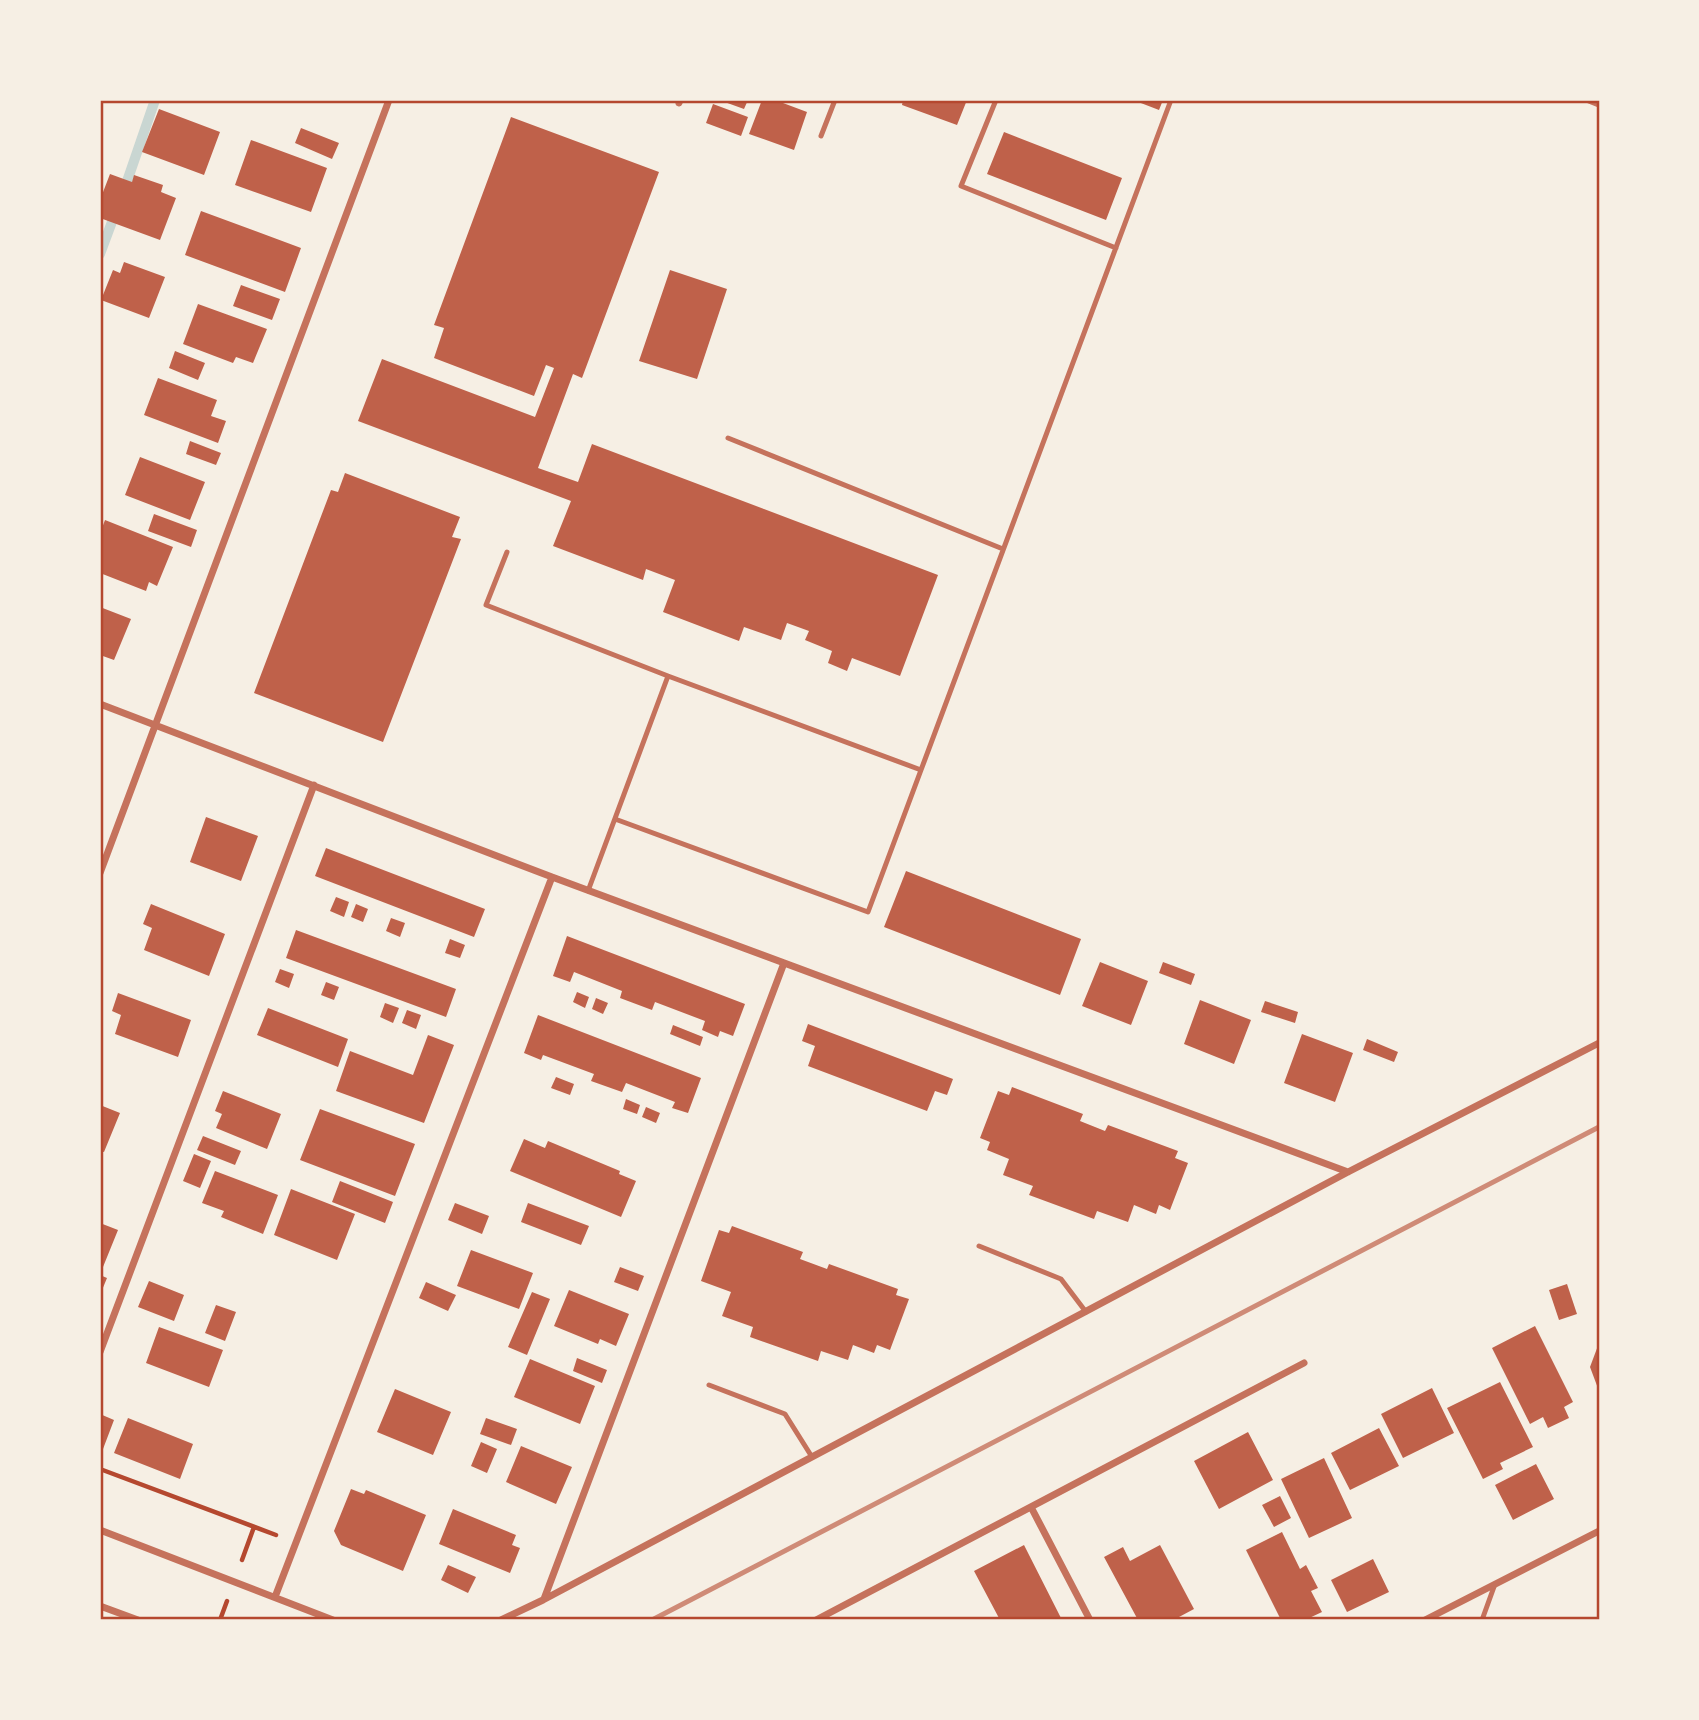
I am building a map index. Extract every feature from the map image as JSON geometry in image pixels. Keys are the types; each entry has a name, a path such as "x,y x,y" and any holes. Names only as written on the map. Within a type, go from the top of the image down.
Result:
{"street":[{"path":"100,873 388,100"},
{"path":"1589,100 1599,104"},
{"path":"100,704 588,891 1348,1172"},
{"path":"100,1352 314,785"},
{"path":"275,1597 552,877"},
{"path":"544,1600 784,963"},
{"path":"502,1620 1599,1042"},
{"path":"816,1620 1304,1363"},
{"path":"1031,1507 1090,1620"},
{"path":"100,1530 333,1620"},
{"path":"1425,1620 1599,1531"},
{"path":"100,1606 138,1620"}],"lane":[{"path":"821,136 835,100"},
{"path":"996,100 961,186 1116,248"},
{"path":"615,819 868,912 1171,100"},
{"path":"728,438 1003,548"},
{"path":"507,552 486,604 668,676 921,770"},
{"path":"588,891 668,676"},
{"path":"979,1246 1061,1279 1086,1312"},
{"path":"709,1385 785,1414 812,1457"},
{"path":"1482,1620 1495,1584"}],"path":[{"path":"100,1469 297,1543"}],"building":[{"path":"719,100 748,100 744,109"},
{"path":"762,100 775,100 807,112 794,150 749,134"},
{"path":"903,100 967,100 957,125 902,105"},
{"path":"1133,100 1163,100 1159,110"},
{"path":"713,104 748,117 741,136 706,123"},
{"path":"159,109 220,132 204,175 142,152"},
{"path":"511,117 659,172 582,378 573,374 538,468 578,482 592,444 938,575 900,676 852,658 847,671 828,663 832,651 805,640 809,631 787,623 781,640 744,627 739,641 663,612 675,580 646,569 643,580 553,546 571,501 358,421 382,359 535,417 554,368 546,365 534,396 434,358 444,328 434,325"},
{"path":"301,128 339,143 332,159 295,143"},
{"path":"1004,132 1122,178 1106,220 987,174"},
{"path":"251,140 327,168 311,212 235,185"},
{"path":"110,174 132,182 134,175 163,185 161,192 176,198 160,240 100,218 100,200"},
{"path":"201,211 301,248 285,292 185,255"},
{"path":"124,262 165,277 149,318 101,300 113,270 120,273"},
{"path":"670,270 727,289 697,379 639,361"},
{"path":"241,285 280,299 272,320 233,306"},
{"path":"198,304 267,329 253,363 236,357 233,363 183,344"},
{"path":"175,351 205,363 198,380 169,368"},
{"path":"158,378 217,400 211,416 226,421 218,443 144,415"},
{"path":"190,441 221,453 216,465 186,454"},
{"path":"140,457 205,482 190,520 125,495"},
{"path":"345,473 460,517 452,537 461,539 383,742 254,693 331,490 338,492"},
{"path":"154,514 197,530 191,547 148,531"},
{"path":"105,520 173,547 157,586 149,582 146,591 100,573 100,527 102,528"},
{"path":"100,607 131,619 114,660 100,655"},
{"path":"206,817 258,836 241,881 190,862"},
{"path":"326,848 485,909 474,937 315,876"},
{"path":"906,871 1081,939 1060,995 884,927"},
{"path":"336,897 349,902 344,917 330,911"},
{"path":"151,904 225,934 209,976 144,950 152,928 143,924"},
{"path":"356,904 368,909 363,922 351,917"},
{"path":"391,918 405,923 400,937 386,931"},
{"path":"296,930 456,989 446,1017 286,958"},
{"path":"567,936 745,1004 733,1036 720,1031 718,1037 702,1030 705,1021 655,1002 652,1010 620,998 622,991 574,972 570,982 553,976"},
{"path":"450,939 465,945 460,958 445,953"},
{"path":"1100,962 1148,981 1131,1025 1082,1006"},
{"path":"1163,962 1195,974 1191,985 1159,973"},
{"path":"280,969 294,974 289,988 275,982"},
{"path":"326,982 339,987 334,1000 321,995"},
{"path":"577,992 589,997 585,1008 573,1002"},
{"path":"118,993 191,1020 178,1057 115,1034 121,1015 112,1011"},
{"path":"596,998 608,1003 603,1014 592,1009"},
{"path":"1200,1000 1251,1020 1234,1064 1184,1044"},
{"path":"1265,1001 1298,1012 1295,1023 1261,1012"},
{"path":"385,1003 399,1008 393,1023 380,1017"},
{"path":"268,1008 348,1039 338,1067 257,1035"},
{"path":"407,1010 421,1015 416,1029 402,1023"},
{"path":"538,1015 701,1078 688,1113 672,1108 675,1102 626,1083 622,1092 591,1081 594,1074 543,1055 541,1060 524,1053"},
{"path":"808,1024 953,1079 947,1095 935,1091 927,1111 808,1066 815,1046 802,1041"},
{"path":"673,1025 703,1037 700,1046 670,1034"},
{"path":"1302,1034 1353,1053 1335,1102 1284,1083"},
{"path":"428,1035 454,1045 424,1123 336,1091 350,1051 413,1075"},
{"path":"1367,1039 1398,1052 1394,1062 1363,1050"},
{"path":"556,1077 574,1084 570,1095 551,1088"},
{"path":"1012,1087 1083,1114 1080,1121 1105,1131 1108,1125 1178,1151 1175,1158 1188,1163 1170,1210 1159,1205 1156,1214 1134,1205 1128,1222 1097,1211 1094,1219 1029,1195 1033,1186 1003,1175 1009,1159 987,1150 990,1142 980,1138 998,1091 1009,1095"},
{"path":"223,1091 281,1114 267,1149 216,1128 222,1114 215,1111"},
{"path":"626,1099 640,1105 637,1114 623,1109"},
{"path":"100,1105 120,1113 104,1152 100,1151"},
{"path":"646,1107 660,1113 656,1123 642,1117"},
{"path":"320,1109 415,1144 395,1196 300,1160"},
{"path":"203,1136 241,1151 235,1165 197,1150"},
{"path":"524,1139 545,1148 548,1141 620,1171 619,1174 636,1181 621,1217 510,1171"},
{"path":"194,1154 211,1161 200,1188 183,1181"},
{"path":"215,1171 278,1195 263,1234 221,1217 224,1211 202,1203"},
{"path":"340,1181 393,1202 385,1223 332,1202"},
{"path":"291,1189 355,1214 337,1260 274,1235"},
{"path":"455,1203 489,1216 482,1234 448,1220"},
{"path":"528,1203 589,1226 581,1245 521,1222"},
{"path":"100,1223 118,1230 103,1267 100,1266"},
{"path":"732,1226 803,1252 800,1259 827,1269 829,1264 898,1289 896,1295 909,1299 890,1350 877,1345 874,1353 853,1345 848,1360 821,1351 818,1361 750,1337 753,1327 722,1316 731,1292 701,1281 719,1230 729,1233"},
{"path":"471,1250 533,1273 519,1309 457,1286"},
{"path":"620,1267 644,1276 638,1291 614,1282"},
{"path":"100,1275 107,1278 100,1295"},
{"path":"149,1281 184,1295 174,1321 138,1307"},
{"path":"426,1282 456,1295 448,1311 419,1298"},
{"path":"1567,1284 1577,1314 1559,1320 1549,1290"},
{"path":"569,1290 629,1314 616,1346 600,1339 598,1344 554,1326"},
{"path":"532,1292 550,1299 527,1355 508,1347"},
{"path":"216,1305 236,1312 225,1341 205,1333"},
{"path":"1535,1326 1573,1402 1564,1407 1569,1418 1548,1428 1543,1417 1530,1424 1492,1348"},
{"path":"159,1327 223,1350 209,1387 146,1363"},
{"path":"1599,1343 1599,1391 1590,1367"},
{"path":"577,1358 607,1370 602,1383 573,1371"},
{"path":"530,1359 595,1386 580,1424 514,1397"},
{"path":"1500,1382 1533,1447 1500,1463 1503,1469 1483,1479 1447,1408"},
{"path":"1432,1388 1454,1433 1403,1458 1381,1414"},
{"path":"395,1389 451,1412 433,1455 377,1432"},
{"path":"100,1414 114,1420 100,1457"},
{"path":"128,1418 193,1444 180,1479 114,1453"},
{"path":"486,1418 517,1429 511,1445 480,1434"},
{"path":"1379,1428 1399,1466 1350,1490 1331,1453"},
{"path":"1248,1432 1273,1480 1219,1509 1194,1461"},
{"path":"481,1442 497,1449 487,1473 471,1466"},
{"path":"521,1446 572,1467 556,1504 506,1482"},
{"path":"1324,1458 1352,1518 1309,1538 1281,1479"},
{"path":"1536,1464 1554,1499 1513,1520 1495,1485"},
{"path":"351,1489 364,1494 366,1490 426,1515 403,1571 341,1545 334,1531"},
{"path":"1280,1496 1291,1518 1274,1527 1262,1505"},
{"path":"453,1509 516,1535 512,1545 520,1548 510,1573 439,1544"},
{"path":"1282,1532 1300,1569 1306,1565 1318,1588 1311,1591 1322,1612 1305,1620 1281,1620 1246,1550"},
{"path":"1024,1545 1062,1620 1000,1620 974,1571"},
{"path":"1160,1545 1194,1609 1179,1617 1181,1620 1138,1620 1104,1557 1123,1547 1130,1561"},
{"path":"1373,1559 1389,1592 1347,1612 1331,1580"},
{"path":"448,1565 476,1577 468,1593 441,1580"}],"waterway":[{"path":"123,193 155,100"},
{"path":"100,254 116,211"}],"railway":[{"path":"652,1620 1599,1127"}]}
